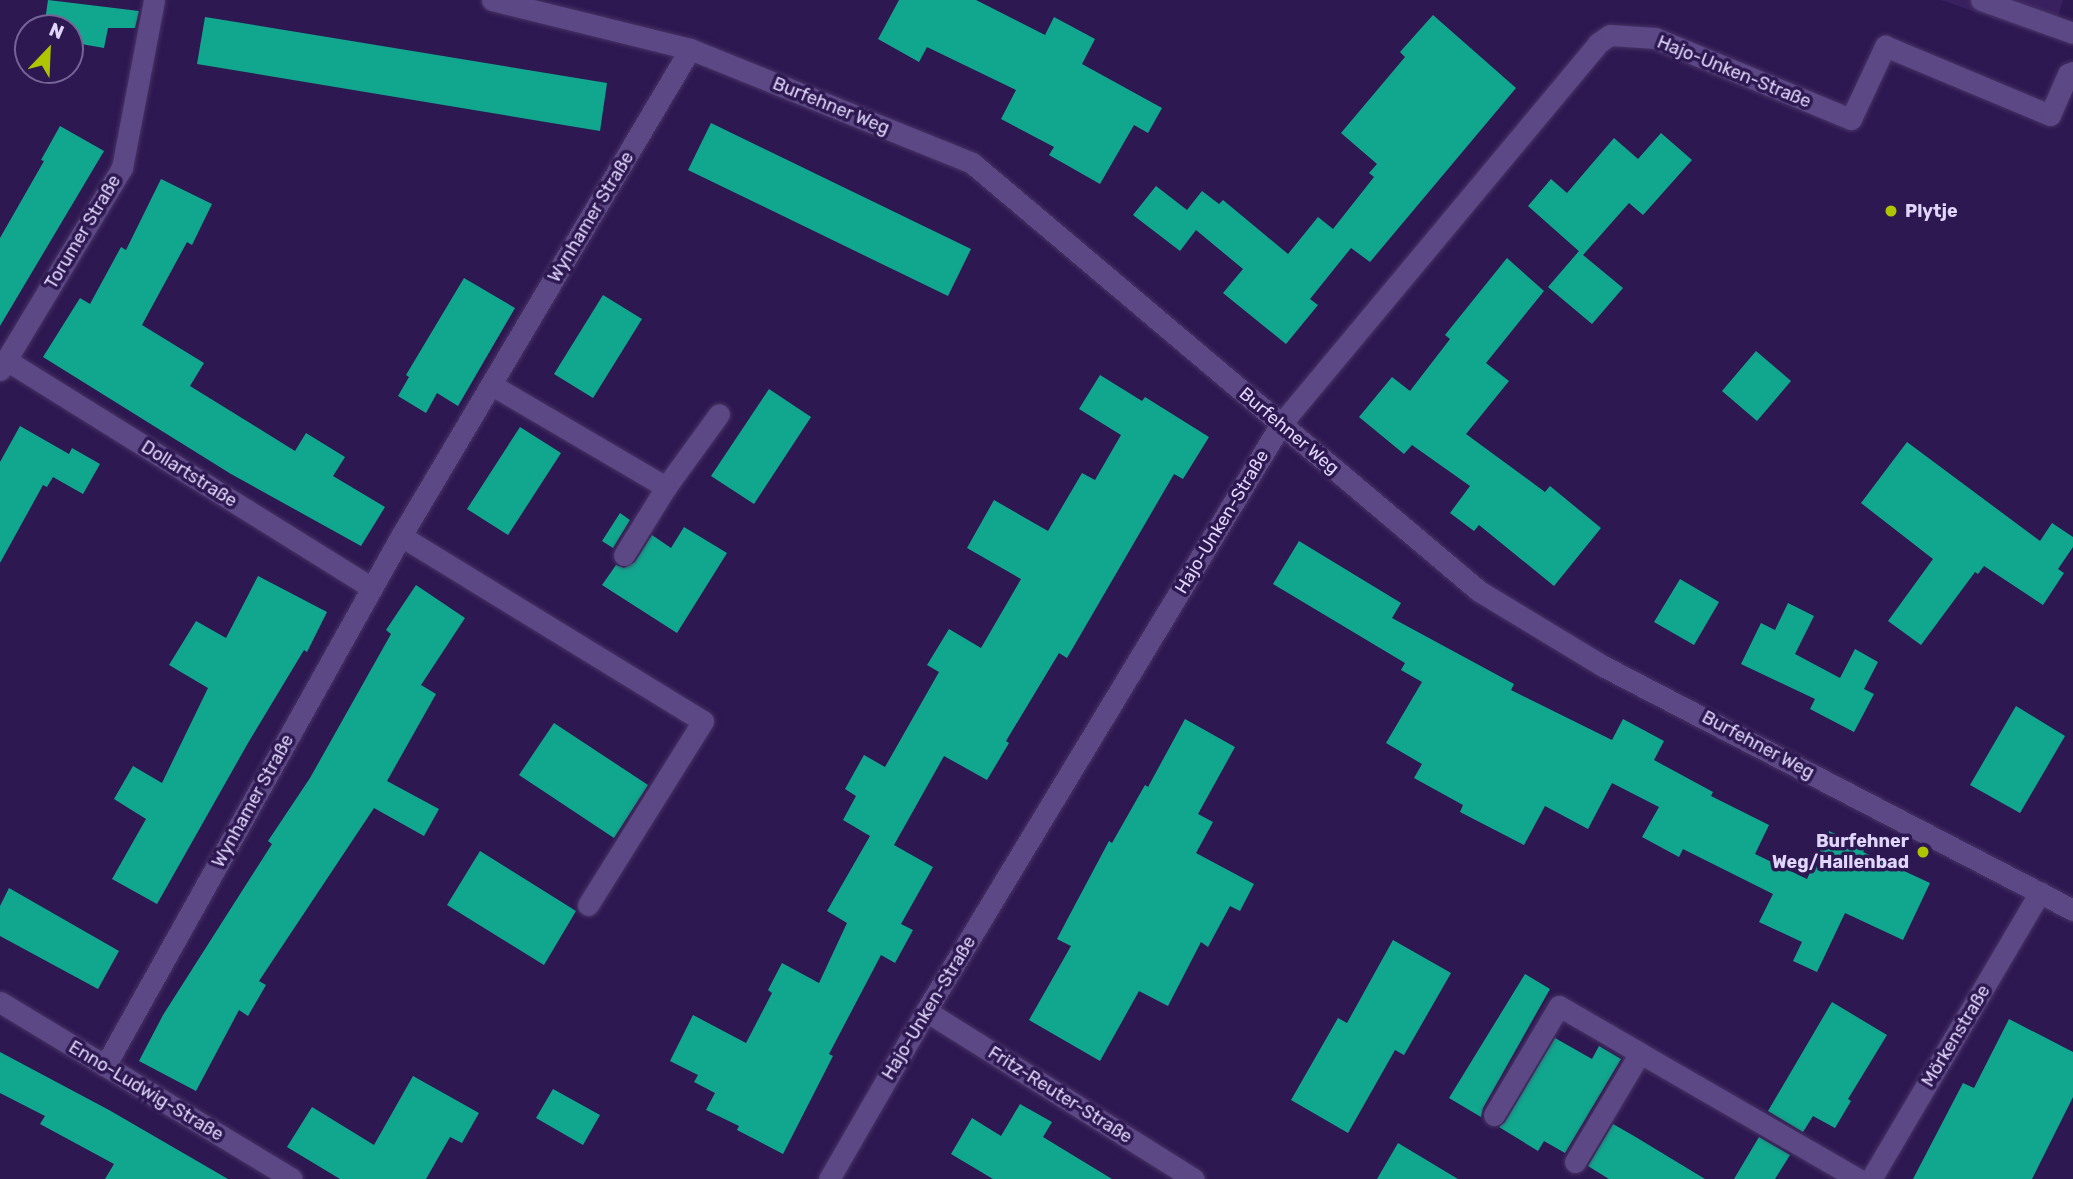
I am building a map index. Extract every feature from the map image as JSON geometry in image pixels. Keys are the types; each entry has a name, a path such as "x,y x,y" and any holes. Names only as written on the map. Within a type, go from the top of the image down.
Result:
{"street":[{"name":"Torumer Straße","path":"3,365 122,168 155,0"},
{"name":"Burfehner Weg","path":"492,0 690,49 972,163 1479,591 1603,666 2073,910"},
{"path":"1981,0 2073,33"},
{"name":"Hajo-Unken-Straße","path":"829,1179 926,1011 1281,424 1589,53 1610,35 1655,38 1851,119 1885,46 2050,115 2071,69"},
{"name":"Wynhamer Straße","path":"105,1066 401,536 690,49"},
{"name":"Dollartstraße","path":"3,365 372,588"},
{"path":"492,385 666,487"},
{"path":"624,555 666,487 719,414"},
{"path":"401,536 703,721 588,905"},
{"name":"Mörkenstraße","path":"1871,1179 2040,892"},
{"name":"Enno-Ludwig-Straße","path":"0,1002 292,1179"},
{"path":"1494,1115 1559,1006 1858,1179"},
{"name":"Fritz-Reuter-Straße","path":"926,1011 1194,1179"},
{"path":"1575,1162 1640,1053"}],"shaded area":[{"path":"1941,0 2063,0 2051,38"}],"building":[{"path":"48,0 139,11 135,28 108,28 104,48 84,44 84,14 46,14"},
{"path":"899,0 976,0 1045,35 1054,17 1095,39 1082,64 1162,108 1148,133 1134,125 1100,184 1049,155 1054,147 1001,119 1016,90 927,47 919,62 878,39"},
{"path":"1433,15 1516,88 1370,262 1351,248 1310,299 1318,305 1286,344 1223,293 1243,269 1196,230 1180,251 1133,215 1156,186 1187,210 1202,191 1219,204 1223,200 1288,254 1318,217 1333,229 1374,177 1369,173 1377,164 1341,133 1405,57 1400,52"},
{"path":"205,17 607,83 600,131 197,64"},
{"path":"711,123 971,249 948,296 688,170"},
{"path":"60,126 104,151 0,326 0,238 44,161 41,160"},
{"path":"1661,133 1692,160 1643,215 1629,203 1583,255 1623,288 1592,324 1548,287 1579,251 1528,206 1551,179 1567,193 1614,138 1638,159"},
{"path":"161,179 212,204 192,245 187,242 142,325 204,363 190,386 295,451 306,433 345,457 333,476 385,507 361,546 231,474 43,357 80,298 90,304 121,247 126,250"},
{"path":"1507,258 1544,291 1486,363 1509,381 1466,434 1545,492 1550,486 1601,528 1554,586 1479,525 1474,531 1450,513 1470,486 1412,445 1404,454 1359,417 1392,377 1410,391 1450,339 1445,335"},
{"path":"464,278 515,308 458,406 437,393 426,413 398,396 409,377 406,375"},
{"path":"603,295 642,319 593,398 554,374"},
{"path":"1756,351 1791,381 1757,421 1722,391"},
{"path":"1100,375 1142,401 1145,397 1209,437 1183,479 1174,474 1067,658 1059,653 1006,741 1009,743 987,780 944,756 894,845 933,867 901,924 913,930 895,963 881,955 829,1054 833,1056 783,1154 737,1130 739,1126 706,1110 715,1093 694,1082 698,1075 670,1061 693,1015 746,1043 772,993 768,990 782,963 819,983 847,923 827,911 870,836 843,820 856,796 845,789 864,755 885,767 939,672 927,665 949,629 981,648 1021,579 967,548 994,500 1048,531 1082,473 1095,480 1121,435 1079,409"},
{"path":"769,389 811,417 754,504 711,476"},
{"path":"20,426 69,454 72,448 100,464 83,494 53,477 47,487 43,485 0,563 0,462"},
{"path":"520,427 561,453 508,535 467,509"},
{"path":"1907,442 2040,541 2052,523 2073,537 2073,547 2058,569 2064,573 2043,605 1984,566 1978,574 1975,572 1921,645 1888,621 1933,559 1861,503"},
{"path":"620,513 630,520 613,548 602,541"},
{"path":"684,527 727,553 677,633 602,585 616,565 624,568 635,562 652,535 671,548"},
{"path":"1299,541 1401,603 1392,618 1514,684 1511,690 1612,740 1623,719 1664,741 1654,760 1713,792 1711,796 1769,825 1755,854 1807,879 1829,831 1865,848 1863,852 1930,883 1903,940 1845,913 1817,972 1793,961 1802,942 1759,922 1773,894 1683,849 1679,857 1642,837 1659,807 1612,783 1588,829 1545,806 1524,845 1460,812 1463,805 1414,778 1422,764 1386,743 1422,682 1401,670 1405,663 1273,584"},
{"path":"258,576 327,612 307,652 304,650 248,743 157,904 112,879 146,819 114,799 133,766 162,783 208,688 169,665 196,621 226,638"},
{"path":"1680,579 1719,602 1694,645 1654,622"},
{"path":"416,585 465,618 421,685 436,694 387,781 439,809 424,836 374,808 259,981 266,985 248,1016 239,1010 196,1091 139,1061 163,1015 272,844 268,841 310,778 391,634 386,630"},
{"path":"1788,603 1814,616 1795,654 1840,678 1855,649 1878,662 1864,689 1874,694 1854,732 1810,709 1815,699 1741,664 1761,623 1775,630"},
{"path":"2016,706 2065,736 2020,813 1970,785"},
{"path":"1185,719 1235,747 1198,814 1213,822 1196,853 1254,884 1240,911 1230,906 1208,947 1201,942 1168,1006 1139,991 1100,1061 1029,1020 1071,946 1057,939 1109,841 1112,843 1145,785 1148,787"},
{"path":"554,723 648,785 614,838 519,775"},
{"path":"480,851 576,911 544,965 447,905"},
{"path":"9,888 119,951 98,989 0,936 0,906"},
{"path":"1393,940 1451,973 1404,1055 1395,1050 1348,1133 1291,1100 1338,1018 1347,1023"},
{"path":"1525,974 1550,989 1483,1108 1481,1117 1449,1098"},
{"path":"1832,1002 1887,1035 1848,1099 1851,1101 1835,1128 1813,1116 1803,1132 1768,1111"},
{"path":"2009,1019 2073,1052 2073,1097 2032,1179 1913,1179 1963,1083 1974,1088"},
{"path":"1555,1038 1592,1059 1599,1046 1621,1059 1565,1153 1544,1141 1538,1151 1499,1127 1505,1122"},
{"path":"0,1052 109,1110 228,1179 105,1179 114,1164 40,1124 45,1116 0,1093"},
{"path":"413,1076 479,1113 462,1143 450,1137 426,1179 340,1179 287,1147 312,1107 374,1145"},
{"path":"553,1089 600,1115 583,1145 536,1118"},
{"path":"1020,1104 1052,1122 1043,1137 1112,1179 993,1179 951,1154 972,1118 1001,1136"},
{"path":"1613,1124 1705,1179 1609,1179 1588,1166"},
{"path":"1759,1137 1790,1155 1775,1179 1734,1179"},
{"path":"1398,1143 1458,1179 1377,1179"}],"place":[{"name":"Plytje","path":"1891,211"},
{"name":"Burfehner Weg/Hallenbad","path":"1923,852"}]}
